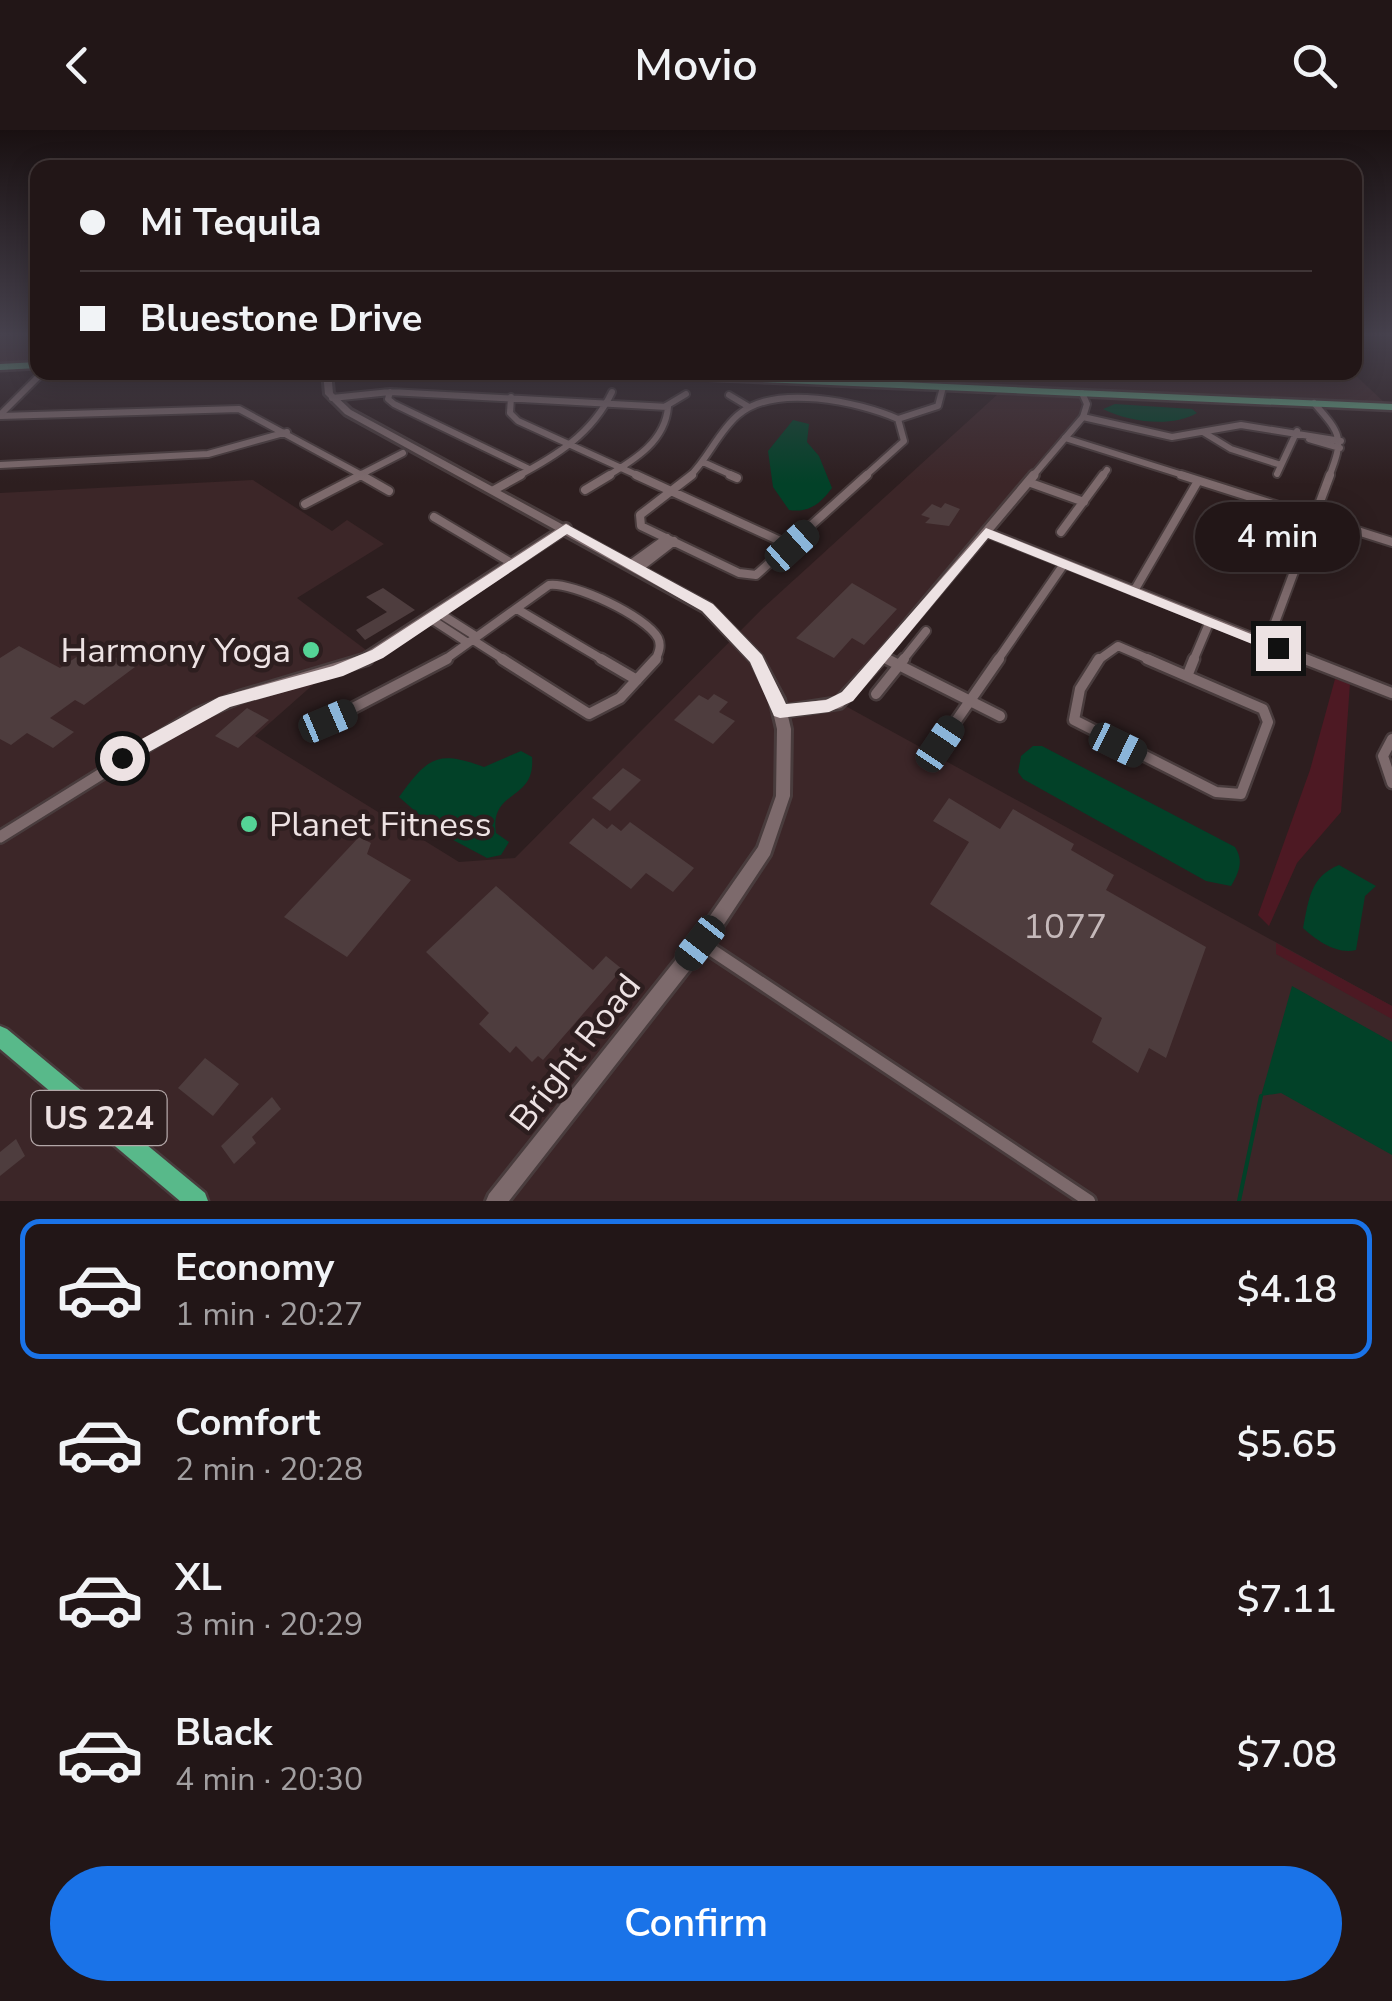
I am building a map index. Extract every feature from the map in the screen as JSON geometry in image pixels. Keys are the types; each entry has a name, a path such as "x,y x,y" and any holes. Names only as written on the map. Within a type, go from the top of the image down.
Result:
{"highway":[{"name":"US 224","path":"0,1036 197,1201"}],"main road":[{"path":"328,383 330,396"},
{"path":"870,383 1392,407"},
{"name":"Bright Road","path":"330,396 348,412 694,598 728,626 764,672 780,712 786,779 772,832 700,943 496,1201"}],"street":[{"path":"0,415 32,383"},
{"path":"395,383 388,399 394,404 529,469"},
{"path":"459,395 470,385"},
{"path":"423,394 429,386"},
{"path":"898,419 938,406 942,386"},
{"path":"496,396 502,388"},
{"path":"533,398 540,389"},
{"path":"570,400 576,391"},
{"path":"330,396 390,392 570,400 646,399 666,406 670,413 658,434 620,468 585,490"},
{"path":"494,490 596,424 612,392"},
{"path":"780,712 839,702 1083,416 1087,404 1082,393"},
{"path":"666,406 686,394"},
{"path":"729,395 749,408"},
{"path":"511,397 509,409 516,420 792,546"},
{"path":"789,399 850,401 874,406 898,419 904,432 901,445 761,573 750,576 641,526 638,518 703,462 727,422 749,408 789,399"},
{"path":"1267,644 1340,444 1336,428 1314,403"},
{"path":"0,415 224,407 257,415 390,491"},
{"path":"1083,416 1158,435 1181,437 1237,424 1340,444"},
{"path":"0,465 218,453 287,432"},
{"path":"1203,432 1230,449 1279,470 1296,433"},
{"path":"1065,438 1392,542"},
{"path":"305,504 404,453"},
{"path":"703,462 737,478"},
{"path":"1062,532 1107,470"},
{"path":"1134,592 1198,481"},
{"path":"1028,482 1084,502"},
{"path":"434,518 513,564"},
{"path":"0,837 192,717 252,692 362,662 566,528"},
{"path":"986,532 1392,693"},
{"path":"635,566 670,540"},
{"path":"940,744 1064,564"},
{"path":"328,721 401,688 473,640 549,584 565,582 648,628 658,638 659,654 602,711 590,714 473,640 435,616"},
{"path":"517,609 637,680"},
{"path":"1188,674 1210,622"},
{"path":"876,694 926,632"},
{"path":"1109,647 1124,647 1188,674 1251,701 1266,713 1268,722 1248,782 1236,796 1216,792 1089,731 1071,716 1072,707 1109,647"},
{"path":"882,656 1000,716"},
{"path":"1392,739 1383,756 1392,783"},
{"path":"700,943 1089,1201"}],"shaded area":[{"path":"886,383 1364,383 1386,404"},
{"path":"999,393 1084,396 1087,410 840,703 1392,1006 1392,1201 0,1201 0,493 253,480 332,531 347,520 384,544 297,598 374,656 324,675 255,736 459,862 515,858 761,610"},
{"path":"1115,404 1192,409 1197,413 1175,421 1150,422 1103,409"},
{"path":"793,420 809,424 807,442 819,456 832,488 814,506 796,511 789,510 773,487 768,451"},
{"path":"1335,679 1350,683 1341,812 1297,863 1269,926 1258,915 1310,770"},
{"path":"1033,746 1042,746 1235,847 1239,866 1231,886 1206,881 1023,779 1018,772 1021,756"},
{"path":"521,751 532,757 531,771 527,782 499,809 496,833 509,842 501,855 487,858 440,833 399,797 426,765 435,761 455,759 484,767"},
{"path":"1339,865 1376,886 1365,896 1356,950 1334,948 1303,928 1316,883"},
{"path":"1276,943 1392,1006 1392,1019 1276,954"},
{"path":"1292,986 1392,1042 1392,1155 1281,1093 1261,1096"}],"building":[{"path":"945,503 960,509 949,526 925,523 930,518 921,515 932,504 941,508"},
{"path":"852,583 897,609 864,645 852,638 834,658 796,638"},
{"path":"383,588 415,610 365,640 356,630 387,612 366,597"},
{"path":"19,646 60,668 93,646 135,667 84,705 75,700 50,718 74,732 53,748 27,733 11,745 0,739 0,658"},
{"path":"714,694 728,702 719,712 735,721 713,744 674,720 699,695 708,700"},
{"path":"247,708 269,720 238,748 215,736"},
{"path":"623,768 641,780 610,811 592,798"},
{"path":"949,798 1000,829 1013,809 1074,844 1071,850 1114,875 1106,890 1206,947 1166,1058 1149,1048 1138,1073 1092,1042 1102,1018 930,904 969,842 933,821"},
{"path":"593,818 607,829 612,824 621,831 630,822 694,868 673,892 646,873 631,889 569,843"},
{"path":"359,837 371,843 367,854 411,880 347,957 284,917"},
{"path":"496,886 593,970 606,956 622,969 543,1060 538,1056 532,1062 516,1046 510,1053 479,1024 489,1013 426,952"},
{"path":"205,1058 239,1084 213,1116 178,1088"},
{"path":"272,1097 281,1109 252,1137 256,1143 234,1164 221,1146"},
{"path":"16,1139 25,1156 0,1176 0,1152"}],"waterway":[{"path":"1239,1201 1261,1096"}],"place":[{"name":"Harmony Yoga","path":"311,650"},
{"name":"Planet Fitness","path":"249,824"}],"route":[{"path":"122,758 225,702 337,671 378,654 566,528 708,608 757,659 780,712 829,706 848,696 986,532 1278,648"}]}
